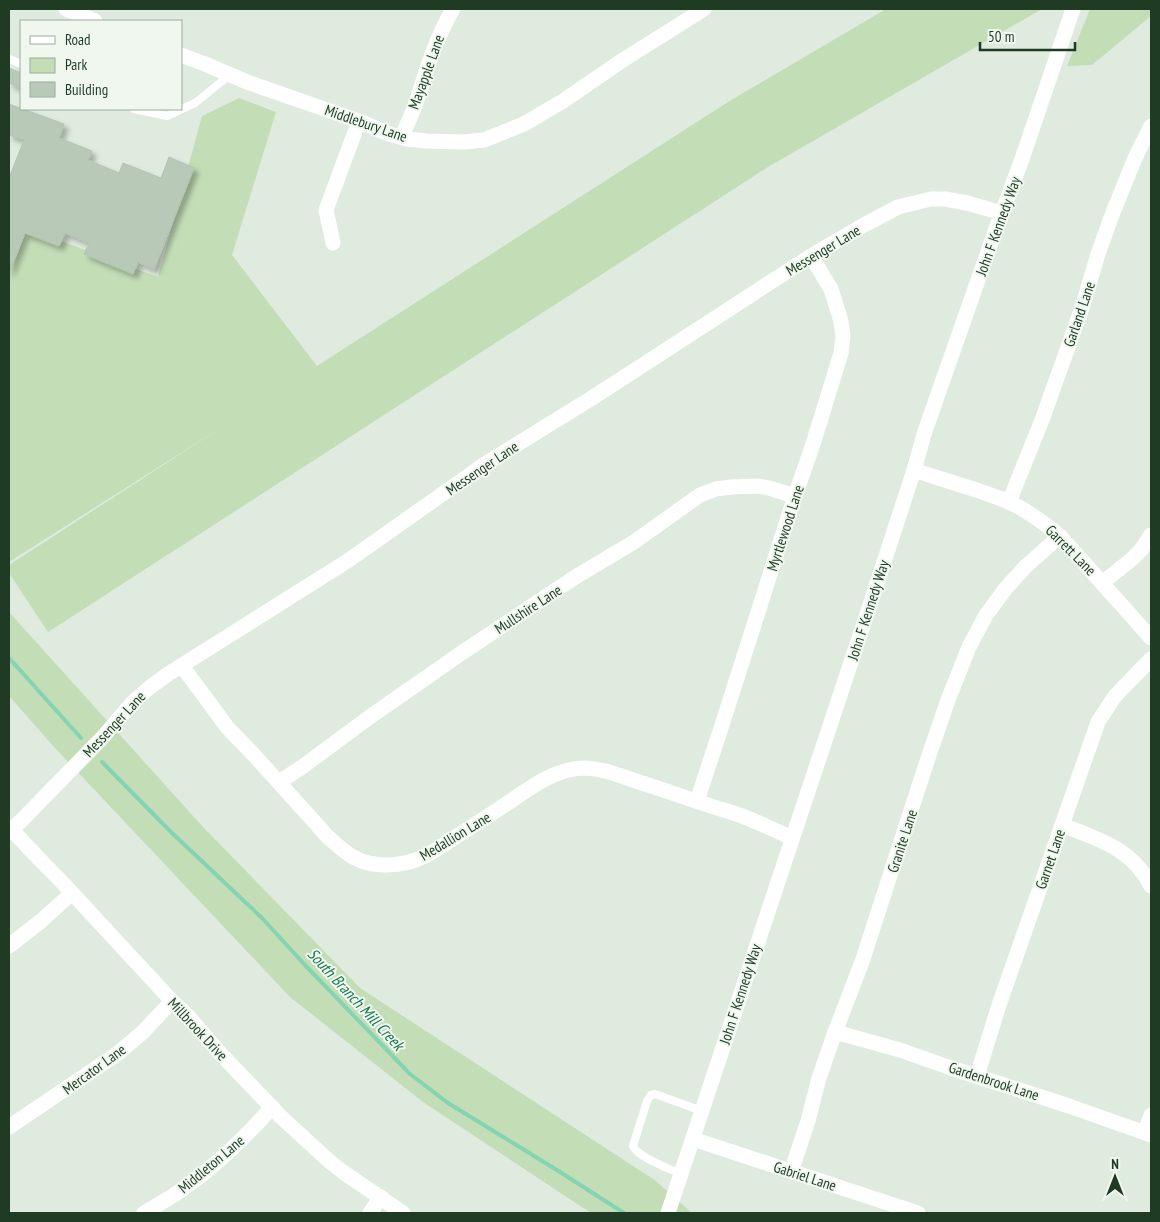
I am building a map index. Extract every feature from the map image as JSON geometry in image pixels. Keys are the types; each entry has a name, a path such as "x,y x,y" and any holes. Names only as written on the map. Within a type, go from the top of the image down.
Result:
{"street":[{"path":"66,9 93,20"},
{"name":"Mayapple Lane","path":"402,137 417,100 436,42 453,9"},
{"name":"Middlebury Lane","path":"182,55 272,91 359,121 389,134 426,141 464,142 484,140 524,124 563,101 623,60 704,9"},
{"name":"John F Kennedy Way","path":"668,1213 926,431 1073,9"},
{"path":"333,243 326,210 359,121"},
{"name":"Garland Lane","path":"1009,502 1042,420 1112,215 1135,158 1151,126"},
{"name":"Messenger Lane","path":"10,828 103,737 132,703 149,688 349,560 482,466 598,394 811,256 898,207 915,202 945,199 1002,213"},
{"name":"Myrtlewood Lane","path":"696,801 841,353 844,336 841,321 831,289 811,256"},
{"name":"Garrett Lane","path":"914,470 1009,502 1046,524 1060,536 1151,638"},
{"name":"Mullshire Lane","path":"279,782 463,652 577,576 640,538 700,495 716,489 759,486 795,496"},
{"path":"1102,583 1141,550 1151,535"},
{"name":"Granite Lane","path":"791,1172 835,1032 862,962 928,758 969,647 986,615 1006,588 1026,566 1060,536"},
{"name":"Garnet Lane","path":"977,1076 999,1005 1098,722 1115,696 1151,659"},
{"name":"Medallion Lane","path":"182,666 227,727 328,837 355,858 371,864 406,863 423,857 440,848 536,784 567,770 584,768 600,770 747,817 792,838"},
{"path":"1062,826 1120,850 1142,870 1151,886"},
{"name":"Millbrook Drive","path":"10,828 272,1107 328,1160 403,1213"},
{"path":"9,946 72,893"},
{"name":"Mercator Lane","path":"9,1127 117,1054 143,1032 172,1001"},
{"name":"Gardenbrook Lane","path":"835,1032 900,1050 1148,1133"},
{"name":"Middleton Lane","path":"144,1213 182,1190 226,1155 272,1107"},
{"path":"1148,1133 1151,1115"},
{"name":"Gabriel Lane","path":"693,1139 909,1212"},
{"path":"370,1213 381,1197"}],"lane":[{"path":"182,109 195,103 231,74"},
{"path":"139,110 167,116 180,110"},
{"path":"681,1174 635,1151 633,1146 647,1101 651,1095 655,1094 702,1111"}],"green space":[{"path":"886,9 1042,9 768,167 48,632 9,573 9,565 225,425 9,562 9,253 17,256 26,228 158,277 202,116 239,98 276,112 232,255 317,366 728,102"},
{"path":"1090,9 1151,9 1151,16 1092,65 1067,66"},
{"path":"9,612 203,827 360,988 656,1181 692,1213 591,1213 423,1102 290,997 55,748 9,696"}],"building":[{"path":"9,68 20,73 20,88 9,83"},
{"path":"9,104 20,108 20,110 26,110 64,124 59,138 92,151 88,160 119,173 123,163 161,178 169,157 194,168 154,269 138,262 133,274 84,254 89,243 65,233 59,246 25,233 9,273 9,178 24,140 9,135"}],"waterway":[{"name":"South Branch Mill Creek","path":"9,658 81,738"},
{"name":"South Branch Mill Creek","path":"102,762 172,833 262,918 410,1074 448,1103 624,1213"}]}
